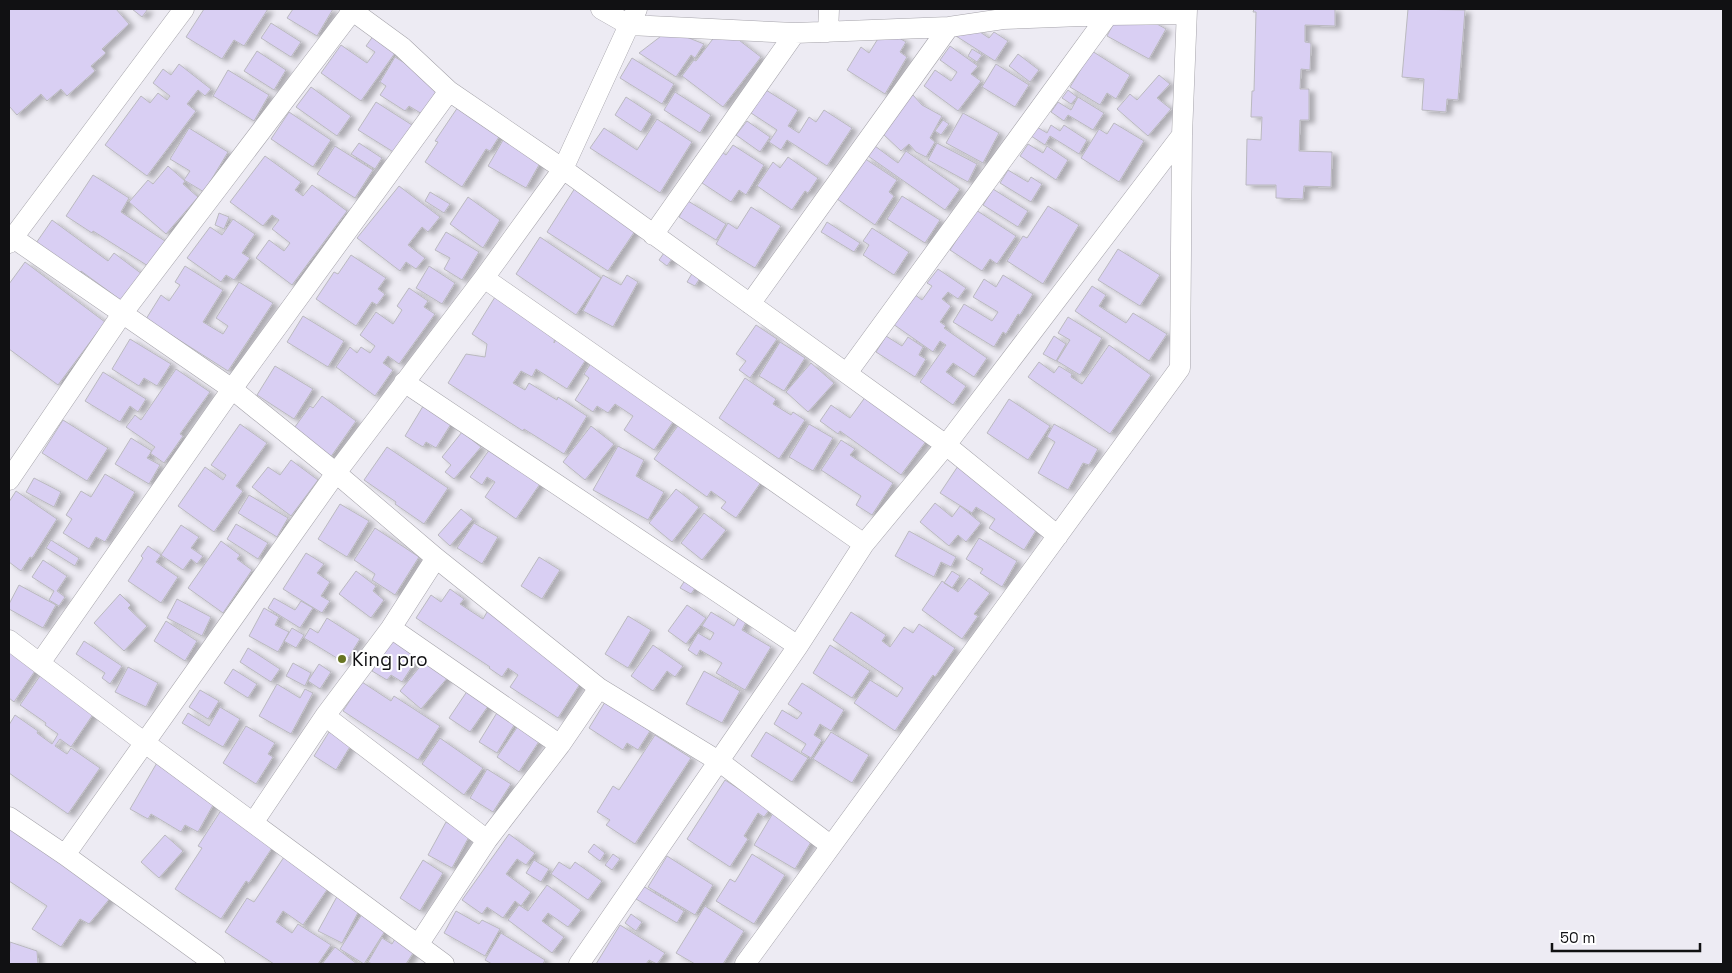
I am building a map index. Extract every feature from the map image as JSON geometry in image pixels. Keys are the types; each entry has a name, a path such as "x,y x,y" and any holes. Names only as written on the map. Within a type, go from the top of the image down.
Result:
{"street":[{"path":"184,9 10,239 232,389 336,473 436,558 599,688 720,762 830,845"},
{"path":"601,9 633,17 795,33 949,27 1003,14 1108,15 1187,12 1182,135 1180,368 745,964"},
{"path":"828,32 829,9"},
{"path":"9,480 122,314 351,10 402,47 449,91 653,234 946,445 1058,536"},
{"path":"847,373 1108,15"},
{"path":"65,855 336,473 484,278 563,170 633,17"},
{"path":"750,304 949,27"},
{"path":"653,234 795,33"},
{"path":"40,663 232,389 449,91"},
{"path":"579,964 720,762 864,544 946,445 1182,135"},
{"path":"484,278 864,544"},
{"path":"404,382 798,646"},
{"path":"253,823 325,716 391,628 436,558"},
{"path":"391,628 560,745"},
{"path":"9,640 144,743 444,964"},
{"path":"418,946 486,840 560,745 599,688"},
{"path":"325,716 486,840"},
{"path":"9,817 65,855 215,964"}],"building":[{"path":"9,9 116,9 129,24 102,49 106,53 91,66 95,71 67,96 61,89 47,101 41,94 17,115 9,106"},
{"path":"132,9 148,9 142,17"},
{"path":"204,9 268,9 244,46 234,40 222,59 186,37"},
{"path":"293,9 333,9 317,36 287,18"},
{"path":"1121,9 1130,9 1166,29 1149,59 1107,36"},
{"path":"1254,9 1335,9 1335,26 1305,25 1305,42 1311,43 1310,70 1301,69 1300,89 1309,89 1309,120 1300,120 1299,151 1332,152 1331,187 1304,186 1303,199 1276,198 1276,185 1246,185 1247,139 1261,140 1262,117 1251,117 1252,91 1254,91 1256,12 1253,12"},
{"path":"1408,9 1465,10 1458,100 1447,99 1446,112 1422,110 1424,79 1402,77"},
{"path":"965,22 989,38 994,32 1008,41 995,61 956,36"},
{"path":"271,23 301,42 291,57 261,38"},
{"path":"722,27 761,57 723,107 682,76"},
{"path":"884,29 906,42 900,52 907,57 885,94 847,70 861,47 869,53"},
{"path":"669,30 704,44 695,58 691,55 676,77 639,53"},
{"path":"376,32 395,53 361,101 321,73 341,45 367,63 375,52 366,46"},
{"path":"950,46 978,66 971,74 981,81 958,111 924,86 935,70 951,81 957,72 940,60"},
{"path":"972,49 982,55 977,62 968,56"},
{"path":"257,51 286,70 274,90 244,71"},
{"path":"1092,51 1130,75 1116,99 1107,93 1100,105 1070,87"},
{"path":"1018,54 1039,70 1030,82 1009,66"},
{"path":"395,57 440,85 422,114 409,106 405,111 380,95 386,86 380,82"},
{"path":"632,58 674,84 662,104 620,78"},
{"path":"179,64 211,89 205,96 198,90 187,104 196,111 147,176 105,145 141,96 150,103 158,93 167,100 170,96 153,83 163,69 171,75"},
{"path":"996,64 1029,85 1015,107 982,87"},
{"path":"228,70 269,95 254,121 213,96"},
{"path":"1159,75 1170,84 1157,98 1171,109 1148,136 1117,109 1130,94 1137,100"},
{"path":"311,87 351,116 337,136 296,107"},
{"path":"766,90 798,110 788,126 799,133 809,117 816,122 824,110 852,128 827,166 787,140 781,150 769,142 777,130 751,113"},
{"path":"1068,90 1077,97 1071,104 1062,98"},
{"path":"675,92 711,115 700,133 664,110"},
{"path":"913,95 922,105 942,116 930,138 935,142 926,157 916,152 909,144 901,151 883,134 897,111"},
{"path":"626,97 652,114 641,132 615,115"},
{"path":"1078,97 1104,113 1093,130 1068,115 1064,121 1051,112 1058,102 1071,110"},
{"path":"462,101 504,129 490,151 486,149 462,187 425,162 438,142 435,141"},
{"path":"376,102 412,125 395,153 358,130"},
{"path":"289,112 331,140 313,167 271,139"},
{"path":"963,113 999,133 983,163 946,143"},
{"path":"657,119 692,142 660,193 590,148 604,128 637,150"},
{"path":"943,120 949,124 941,135 935,131"},
{"path":"747,121 770,137 760,152 736,135"},
{"path":"1114,123 1144,141 1119,182 1081,158 1099,129 1107,134"},
{"path":"1051,125 1060,131 1064,125 1087,140 1079,154 1050,136 1045,145 1031,136 1037,127 1047,133"},
{"path":"189,128 228,152 204,192 184,180 190,171 170,159"},
{"path":"506,135 544,156 526,188 488,166"},
{"path":"359,143 382,158 375,169 351,154"},
{"path":"937,143 977,164 968,182 928,160"},
{"path":"1028,144 1043,153 1047,146 1068,160 1056,180 1020,156"},
{"path":"733,145 764,165 746,195 739,190 731,202 702,183 712,168 709,166 719,150 726,155"},
{"path":"335,146 373,170 355,198 317,174"},
{"path":"875,146 898,163 906,151 960,189 945,210 868,156"},
{"path":"265,156 301,182 295,190 303,196 312,185 347,211 292,285 256,258 269,240 284,251 290,243 272,229 279,220 272,215 263,226 230,202"},
{"path":"788,157 818,178 808,193 805,191 792,210 757,186 773,162 780,168"},
{"path":"864,158 897,180 889,192 894,196 875,225 837,199"},
{"path":"168,166 185,181 183,184 198,197 166,234 129,202 148,180 153,184"},
{"path":"1008,170 1028,182 1031,177 1042,184 1031,202 1000,183"},
{"path":"93,175 129,198 121,212 165,241 148,266 66,216"},
{"path":"399,186 440,217 428,232 422,227 408,245 425,258 416,269 406,262 400,271 357,238"},
{"path":"575,188 637,228 608,271 547,232"},
{"path":"993,189 1028,211 1018,227 983,205"},
{"path":"430,192 450,204 444,213 425,201"},
{"path":"902,196 940,220 925,243 887,219"},
{"path":"468,197 500,220 483,248 450,224"},
{"path":"688,201 726,224 716,240 679,217"},
{"path":"1048,206 1079,225 1043,284 1007,261 1023,236 1027,238"},
{"path":"751,207 781,226 755,268 716,244 728,223 737,229"},
{"path":"976,210 1016,236 997,264 990,259 982,271 950,250"},
{"path":"219,213 229,217 224,229 215,225"},
{"path":"233,219 255,234 242,253 250,258 234,280 226,275 221,282 187,258 210,227 222,235"},
{"path":"52,220 108,261 114,253 142,274 122,301 81,271 77,277 34,246"},
{"path":"827,222 860,243 854,252 821,232"},
{"path":"872,228 909,252 894,275 863,255 869,245 863,241"},
{"path":"446,232 479,252 462,280 444,269 450,258 435,250"},
{"path":"540,237 601,278 576,315 516,274"},
{"path":"1118,249 1160,275 1140,306 1098,280"},
{"path":"666,250 674,256 667,266 659,260"},
{"path":"351,255 386,278 378,289 385,294 377,305 372,302 356,326 316,299 334,272 338,274"},
{"path":"25,262 105,322 58,385 9,349 9,284"},
{"path":"185,266 223,290 203,322 223,334 228,326 216,318 239,282 273,303 228,371 146,319 161,295 169,301 180,285 175,282"},
{"path":"429,266 455,283 442,304 416,288"},
{"path":"938,269 966,288 958,299 948,292 942,299 951,306 940,322 946,326 944,328 987,358 974,377 953,363 946,372 966,386 953,405 920,382 946,345 940,341 933,352 893,324 914,294 922,300 932,286 927,283"},
{"path":"694,270 702,275 695,286 687,282"},
{"path":"603,275 621,285 627,275 638,282 613,327 583,311"},
{"path":"1003,275 1033,294 1020,315 1018,314 1006,334 1003,332 994,347 953,322 964,304 992,321 998,312 973,297 984,279 996,287"},
{"path":"1092,286 1106,295 1099,306 1126,323 1133,313 1167,334 1149,361 1075,311"},
{"path":"409,288 428,301 424,307 435,314 399,364 388,356 383,363 393,370 375,396 336,367 350,347 357,353 361,347 370,353 375,346 360,335 376,312 393,324 402,310 397,306"},
{"path":"495,297 556,328 554,343 561,331 592,350 567,389 536,369 532,377 521,371 513,383 525,390 529,383 557,400 558,397 587,416 564,454 524,429 523,431 448,383 466,354 485,357 487,344 472,334"},
{"path":"303,316 344,341 328,367 287,342"},
{"path":"1068,317 1102,338 1080,375 1057,361 1070,340 1058,333"},
{"path":"756,325 777,339 750,378 739,370 746,361 736,354"},
{"path":"886,336 902,346 908,337 923,347 919,355 926,359 915,377 876,352"},
{"path":"1054,336 1066,344 1056,361 1043,354"},
{"path":"130,339 171,364 157,386 144,378 139,386 112,369"},
{"path":"780,342 805,358 784,391 759,376"},
{"path":"1109,345 1151,375 1110,434 1028,377 1039,362 1054,373 1059,366 1072,374 1071,377 1082,384"},
{"path":"593,360 677,416 654,450 624,430 633,416 615,404 608,413 597,406 593,412 575,400 589,378 584,374"},
{"path":"811,363 834,383 808,412 786,392"},
{"path":"275,366 313,389 294,419 257,395"},
{"path":"176,369 210,392 180,434 183,436 164,463 150,453 155,447 126,427 135,415 141,420"},
{"path":"103,372 146,399 138,412 130,406 120,422 85,401"},
{"path":"745,378 776,399 773,404 791,415 793,412 805,420 779,459 719,418"},
{"path":"322,396 356,421 330,458 292,431 310,406 313,408"},
{"path":"866,396 927,440 901,475 840,431 838,434 820,421 831,405 850,418"},
{"path":"428,398 456,416 436,448 426,442 423,447 405,436"},
{"path":"1009,399 1050,426 1028,460 987,433"},
{"path":"63,420 108,448 87,481 42,453"},
{"path":"682,420 764,478 736,518 721,508 726,502 711,491 707,497 654,459"},
{"path":"240,424 267,443 236,486 243,491 214,532 178,506 205,467 223,480 226,475 211,465"},
{"path":"809,424 833,438 813,471 789,457"},
{"path":"1054,424 1098,449 1089,465 1083,463 1068,490 1038,473 1055,442 1047,437"},
{"path":"591,426 614,444 585,480 563,462"},
{"path":"462,432 481,447 454,479 445,472 451,465 442,457"},
{"path":"131,438 152,451 147,458 160,465 149,484 115,464"},
{"path":"841,440 855,449 850,455 893,483 872,515 856,505 861,496 821,470"},
{"path":"492,446 542,481 516,519 485,497 495,482 487,477 482,485 470,477"},
{"path":"618,446 644,460 636,476 664,492 648,520 593,490"},
{"path":"387,447 448,488 424,524 364,480"},
{"path":"291,460 318,480 291,516 252,487 268,467 280,475"},
{"path":"960,463 1040,524 1024,550 989,528 995,519 976,507 972,513 940,493"},
{"path":"105,474 135,492 105,542 96,537 89,549 63,533 72,519 66,515 81,491 91,497"},
{"path":"34,478 61,492 54,507 26,492"},
{"path":"676,489 699,507 672,542 649,523"},
{"path":"16,491 57,519 32,558 30,557 21,571 9,562 9,502"},
{"path":"249,495 288,518 277,537 238,513"},
{"path":"935,503 952,517 960,506 981,523 966,542 958,535 949,546 920,522"},
{"path":"340,504 369,521 347,557 318,539"},
{"path":"461,509 473,519 450,546 438,535"},
{"path":"704,513 726,530 702,560 681,543"},
{"path":"474,523 498,537 482,564 457,548"},
{"path":"236,524 268,543 258,559 227,539"},
{"path":"181,525 199,537 191,548 203,556 197,564 191,559 183,570 161,555"},
{"path":"375,528 419,557 395,595 372,580 375,574 354,560"},
{"path":"909,531 956,557 951,567 941,562 934,577 895,556"},
{"path":"979,538 1017,561 1002,587 980,573 983,569 966,559"},
{"path":"51,540 79,558 75,566 46,548"},
{"path":"221,541 240,555 237,559 252,570 223,613 188,588"},
{"path":"148,546 161,555 156,562 178,577 161,603 128,581 143,558 141,556"},
{"path":"306,553 324,564 317,573 330,582 321,596 330,601 322,613 283,589"},
{"path":"539,557 560,570 542,599 521,586"},
{"path":"43,560 67,576 57,591 65,597 59,606 49,600 54,591 32,577"},
{"path":"356,571 376,586 373,591 384,600 371,618 339,594"},
{"path":"952,571 960,576 952,588 944,583"},
{"path":"689,574 700,581 691,594 680,588"},
{"path":"969,578 990,593 974,614 978,616 962,639 922,610 942,581 958,592"},
{"path":"19,585 56,605 43,628 9,609 9,604"},
{"path":"450,589 464,599 460,604 483,619 491,605 582,681 558,718 510,687 518,675 508,668 502,677 416,618 431,595 441,602"},
{"path":"120,594 131,605 128,608 147,626 124,651 94,623"},
{"path":"274,598 295,610 301,601 313,608 300,628 268,608"},
{"path":"177,599 211,617 202,636 167,618"},
{"path":"687,605 706,618 686,644 668,631"},
{"path":"264,608 279,617 275,625 289,632 278,652 249,636"},
{"path":"711,612 734,626 740,615 747,620 742,630 771,647 745,690 716,673 722,663 700,650 697,656 688,650 698,633 710,640 714,633 702,626"},
{"path":"851,612 886,635 882,641 890,647 904,627 913,633 919,624 955,648 935,677 933,675 895,731 854,703 870,680 897,697 903,688 833,640"},
{"path":"628,616 651,630 628,668 605,654"},
{"path":"327,618 360,639 345,663 304,638 310,628 318,633"},
{"path":"166,621 197,641 185,661 154,641"},
{"path":"292,628 304,635 296,648 284,641"},
{"path":"394,636 421,653 402,682 391,675 387,680 372,671"},
{"path":"9,639 41,662 14,702 9,698"},
{"path":"84,641 122,666 110,684 102,678 105,673 76,654"},
{"path":"653,645 683,666 675,677 667,671 653,691 631,676"},
{"path":"830,645 870,671 852,698 813,673"},
{"path":"248,648 280,669 271,682 240,662"},
{"path":"427,658 449,676 421,709 400,691"},
{"path":"293,663 311,673 305,686 286,676"},
{"path":"319,664 331,672 320,689 308,681"},
{"path":"128,667 158,683 146,707 115,692"},
{"path":"233,669 257,684 248,698 224,683"},
{"path":"44,670 98,707 71,747 60,739 55,746 67,754 71,748 100,768 68,814 9,773 9,725 15,715 38,731 37,733 52,744 58,734 20,705"},
{"path":"704,671 740,691 722,723 686,704"},
{"path":"362,682 391,701 394,696 440,726 418,760 343,711"},
{"path":"802,683 844,710 831,731 820,724 814,735 822,740 811,758 801,752 806,744 774,724 782,710 797,719 802,713 788,704"},
{"path":"277,684 300,698 305,689 313,693 291,734 259,716"},
{"path":"470,687 491,702 470,732 449,718"},
{"path":"200,690 219,701 208,719 189,707"},
{"path":"605,702 650,731 638,750 627,743 623,750 589,728"},
{"path":"220,707 240,719 223,747 182,723 188,713 209,726"},
{"path":"498,711 516,722 497,753 479,742"},
{"path":"246,726 275,743 268,754 273,757 256,784 223,763"},
{"path":"518,726 540,740 519,772 497,757"},
{"path":"329,732 351,745 336,770 314,756"},
{"path":"766,732 808,758 792,782 751,756"},
{"path":"831,732 869,755 852,783 813,759"},
{"path":"655,735 691,758 635,844 606,825 610,820 597,812 613,786 619,790"},
{"path":"440,738 483,768 464,795 422,764"},
{"path":"158,761 217,798 198,832 185,825 181,832 151,814 148,819 130,809"},
{"path":"487,769 511,784 493,812 470,798"},
{"path":"725,780 770,809 764,817 758,813 744,836 748,839 730,867 687,839"},
{"path":"227,801 278,839 249,883 246,881 221,919 175,889 202,848 198,846"},
{"path":"773,813 814,837 795,869 754,845"},
{"path":"446,822 470,835 452,868 428,855"},
{"path":"9,825 112,896 89,924 80,919 61,947 32,929 47,906 9,881"},
{"path":"509,834 535,853 526,865 517,859 506,874 531,892 521,906 515,901 503,918 487,907 482,914 462,900"},
{"path":"165,835 183,851 159,878 141,862"},
{"path":"594,844 605,853 600,861 588,852"},
{"path":"286,854 333,881 303,925 283,911 276,922 292,933 298,924 331,945 318,964 274,964 225,932 247,898 254,902"},
{"path":"613,854 620,859 612,870 605,865"},
{"path":"752,854 785,875 754,924 716,901 730,879 735,882"},
{"path":"667,856 713,885 695,915 648,887"},
{"path":"423,860 443,873 420,911 400,898"},
{"path":"534,860 549,869 541,882 526,873"},
{"path":"559,862 570,869 575,862 602,881 588,900 551,874"},
{"path":"547,885 581,910 568,927 548,913 542,921 564,937 552,953 508,920 519,905 528,911"},
{"path":"643,886 684,911 677,923 636,899"},
{"path":"340,891 363,903 342,943 318,931"},
{"path":"705,906 744,931 723,964 695,964 676,953"},
{"path":"364,911 385,931 364,964 340,949"},
{"path":"456,911 479,924 482,920 500,929 485,956 444,933"},
{"path":"631,914 642,922 636,931 625,923"},
{"path":"620,925 665,953 657,964 649,960 646,964 596,964"},
{"path":"400,930 419,944 406,964 372,964 368,962 382,938 392,944"},
{"path":"501,933 545,960 543,964 492,964 485,960"},
{"path":"10,942 37,951 38,964 9,964"},
{"path":"335,947 357,964 322,964"}],"place":[{"name":"King pro","path":"342,659"}]}
